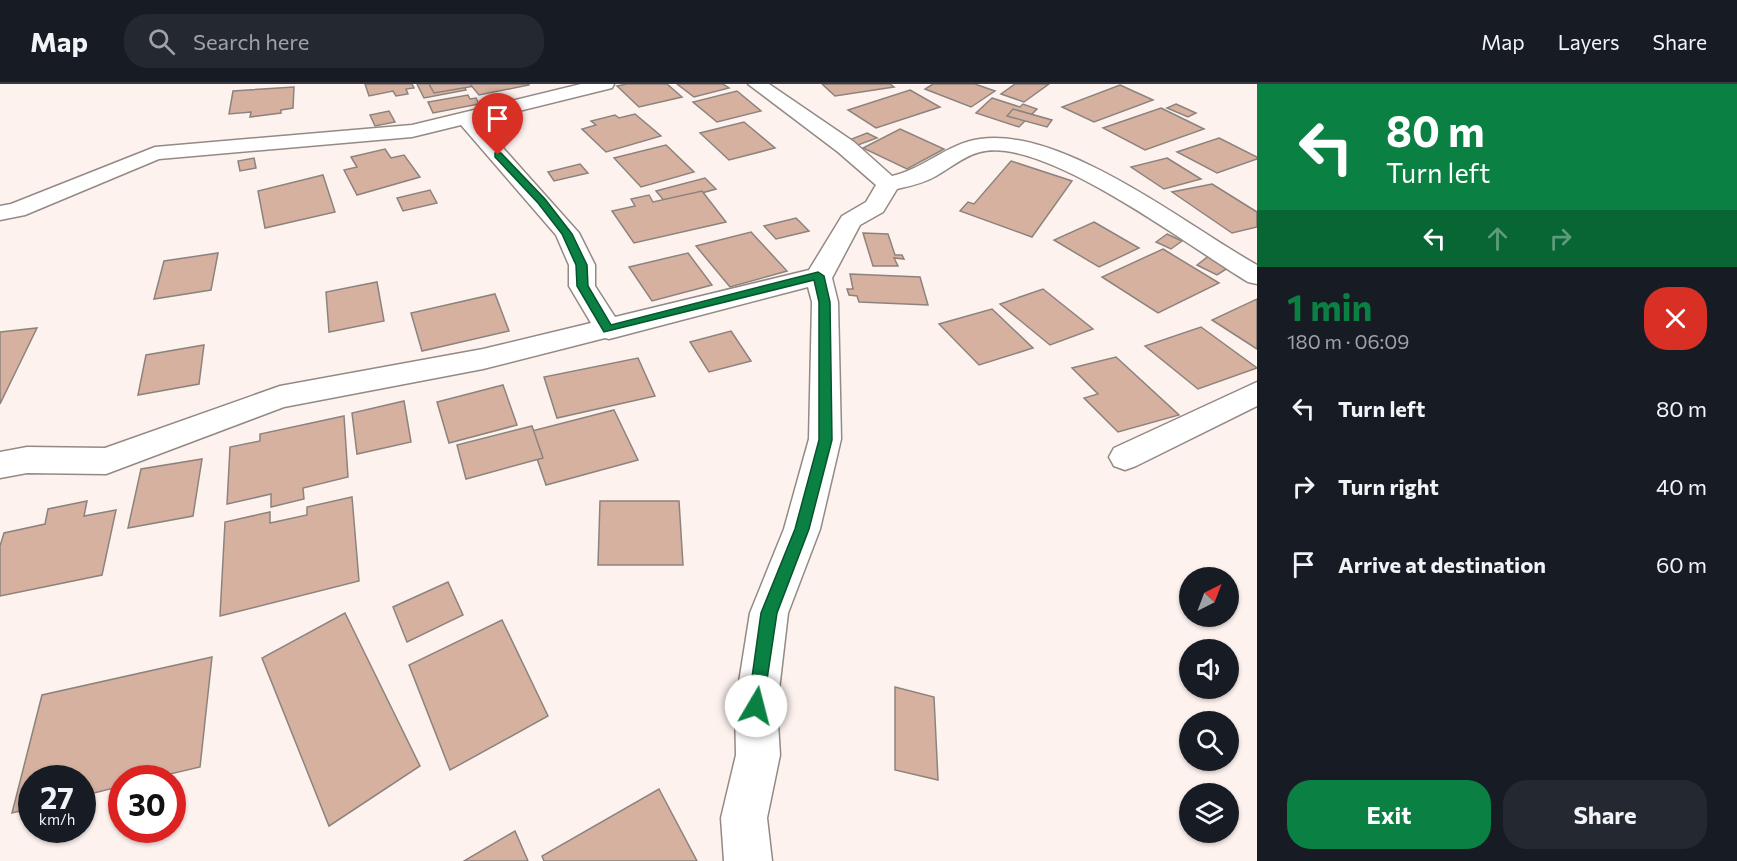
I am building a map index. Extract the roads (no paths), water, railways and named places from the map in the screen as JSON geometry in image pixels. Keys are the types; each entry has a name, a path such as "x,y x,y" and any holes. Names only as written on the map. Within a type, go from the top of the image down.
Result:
{"street":[{"path":"0,213 17,210 155,153 412,131 605,84"},
{"path":"757,84 846,147 888,184"},
{"path":"466,118 541,201 567,234 582,265 582,286 609,330"},
{"path":"0,465 27,460 106,461 280,397 483,359 609,330 818,276 824,271 850,221 875,207 888,184 917,176 980,145 1006,143 1066,163 1103,181 1227,260 1257,276"},
{"path":"748,861 744,818 758,755 756,706 769,613 802,529 825,440 825,302 818,276"},
{"path":"1125,457 1257,393"}]}
